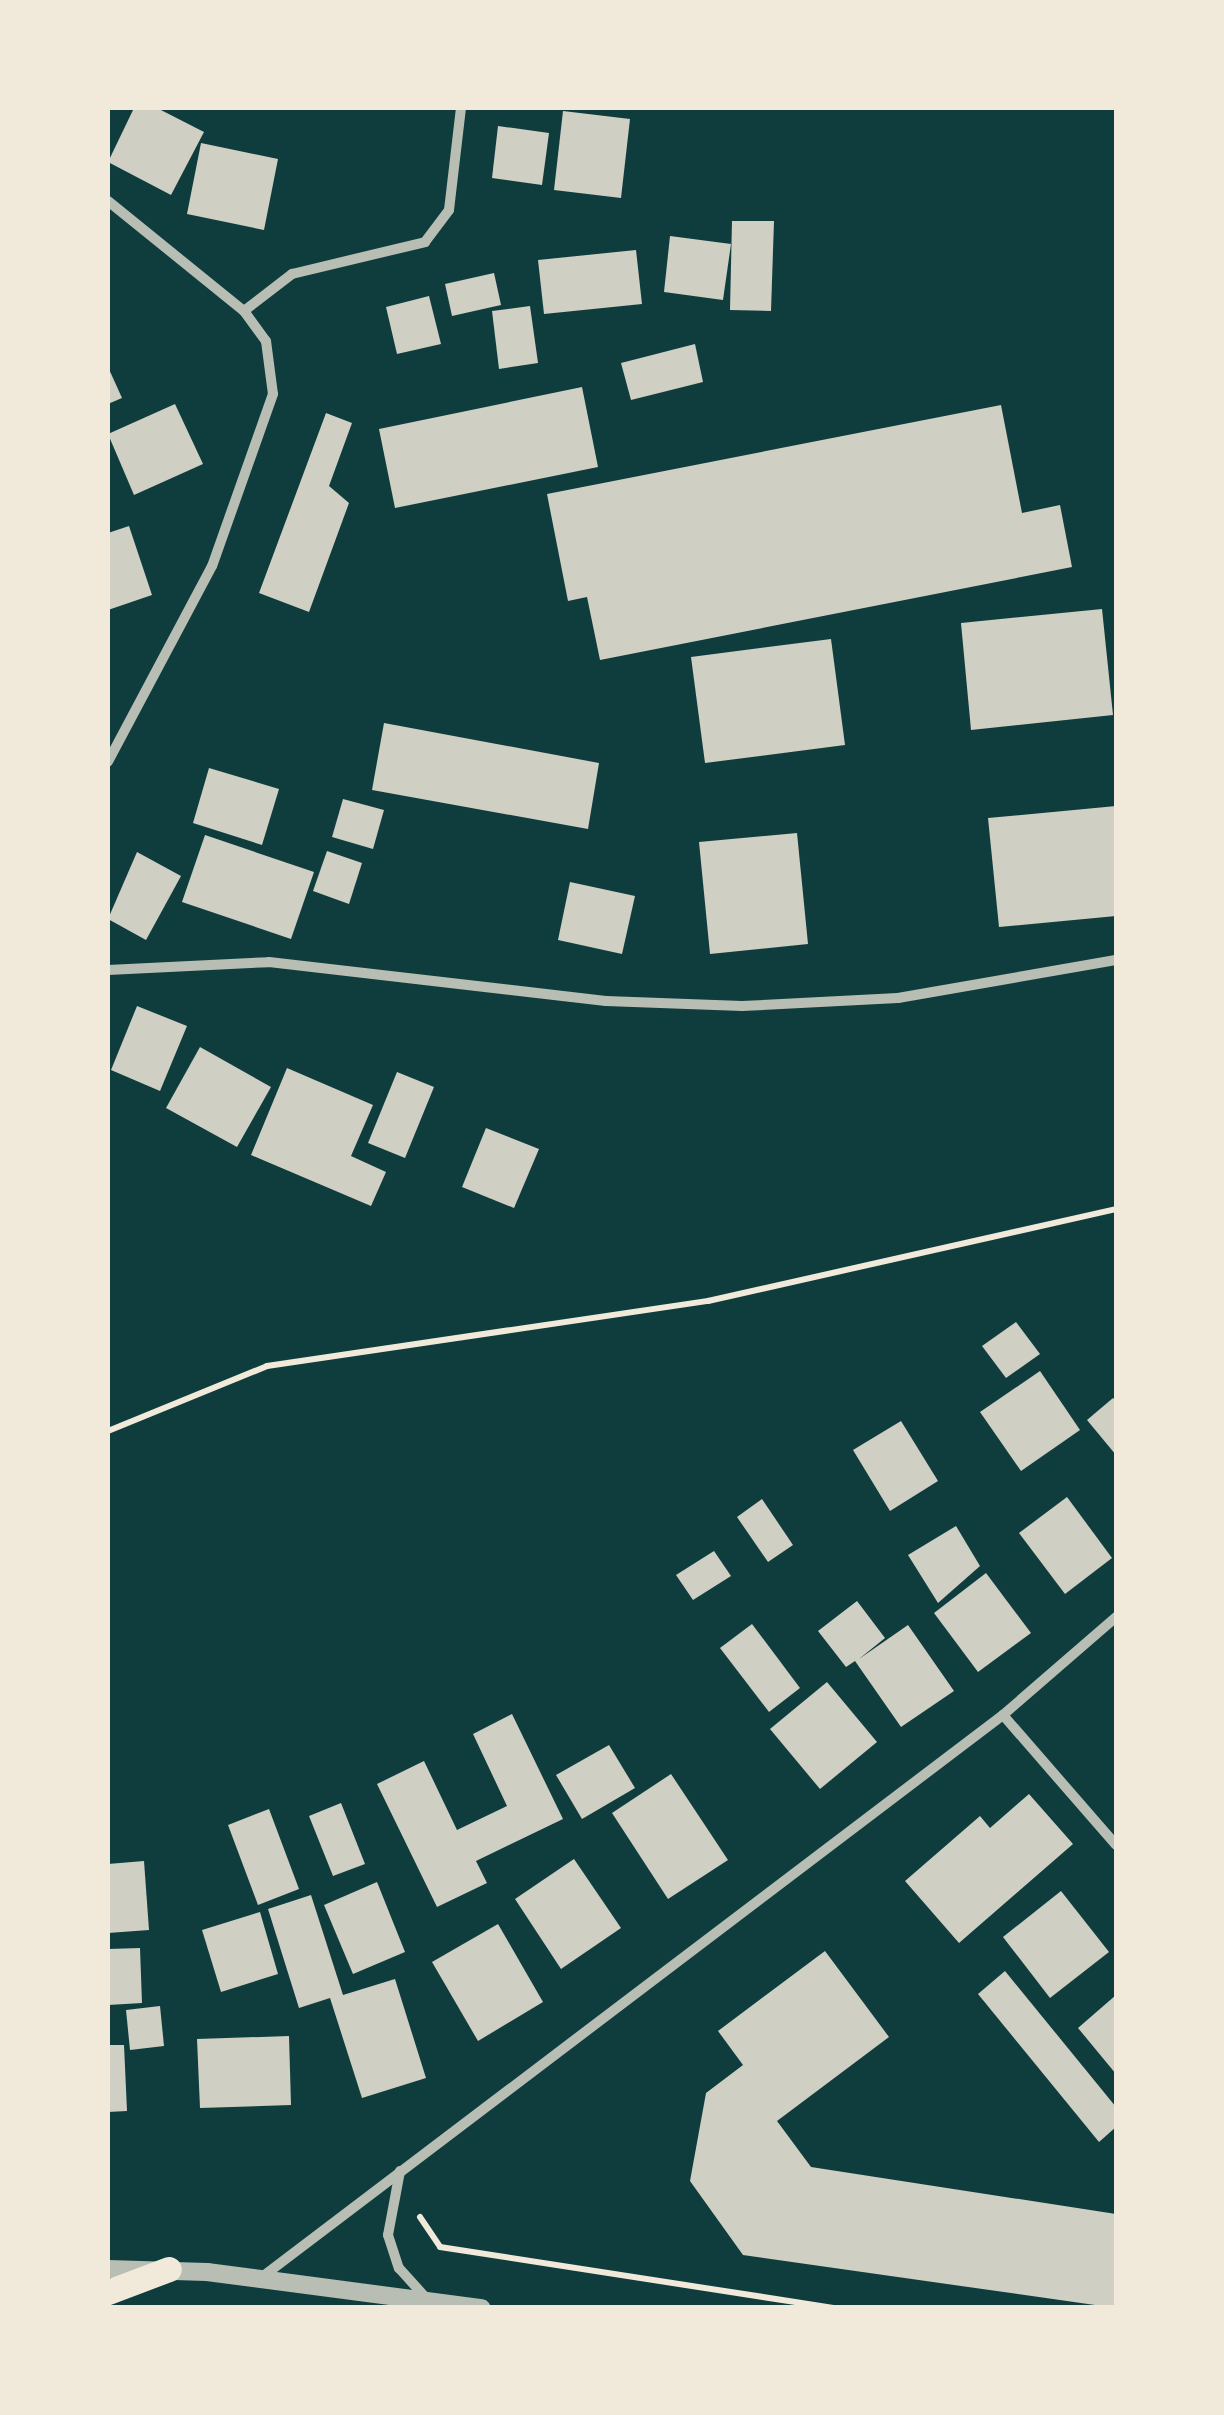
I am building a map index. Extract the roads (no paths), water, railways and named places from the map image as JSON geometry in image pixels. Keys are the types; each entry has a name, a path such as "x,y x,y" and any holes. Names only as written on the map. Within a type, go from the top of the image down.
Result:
{"main road":[{"path":"108,2292 169,2269"}],"street":[{"path":"244,311 292,274 424,242 449,210 461,108"},
{"path":"108,201 244,311 266,342 272,416 212,566 108,762"},
{"path":"108,970 305,964 460,987 742,1006 898,998 1116,960"},
{"path":"261,2278 1002,1714 1116,1617"},
{"path":"1002,1714 1116,1845"},
{"path":"400,2172 388,2236 399,2268 426,2299"},
{"path":"108,2270 169,2269 261,2278 482,2308"}]}
